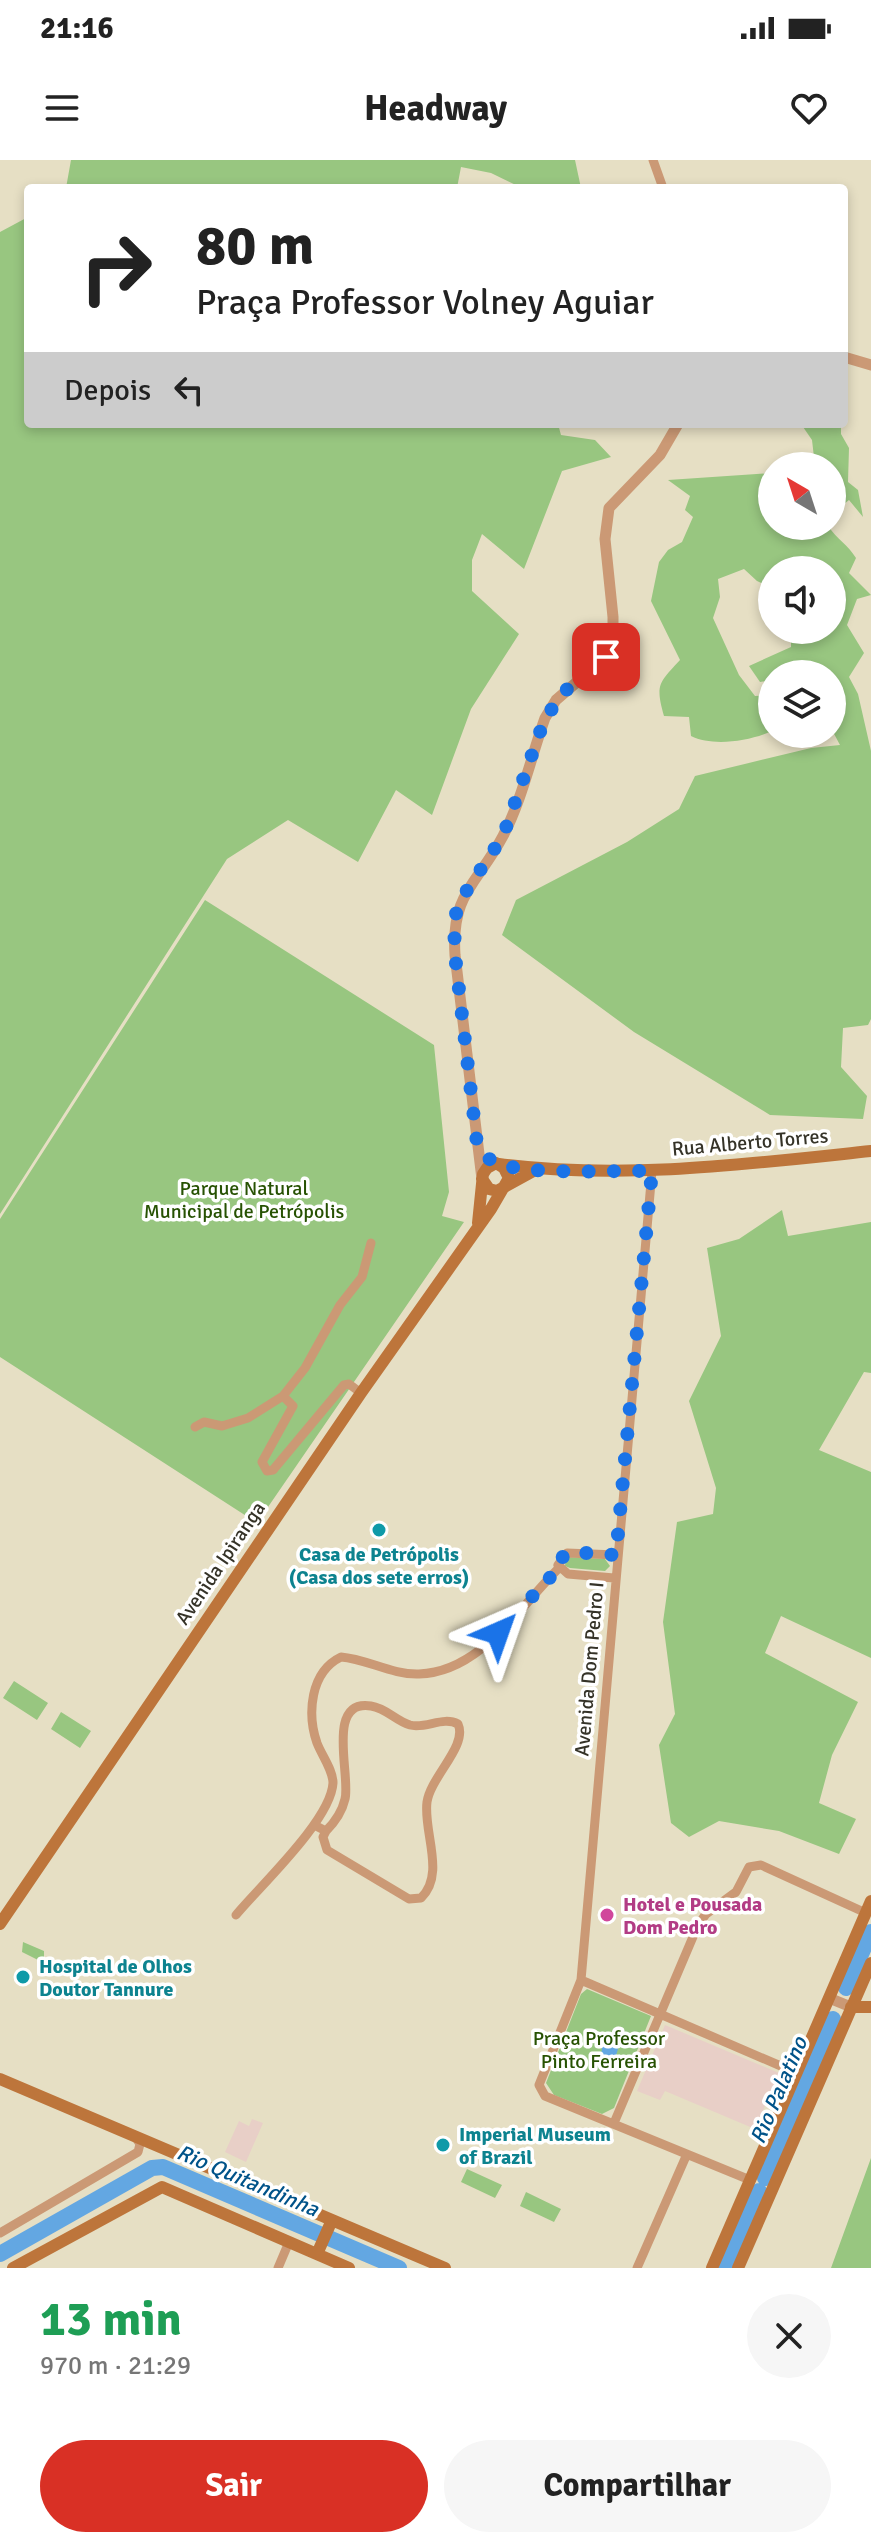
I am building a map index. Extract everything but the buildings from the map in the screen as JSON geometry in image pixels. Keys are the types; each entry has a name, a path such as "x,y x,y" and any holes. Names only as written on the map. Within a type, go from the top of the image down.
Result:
{"main road":[{"name":"Rua Alberto Torres","path":"496,1163 537,1169 652,1171 871,1151"},
{"path":"478,1227 482,1179 487,1168 496,1163 508,1174 505,1186 493,1190 482,1179"},
{"name":"Rua Alberto Torres","path":"505,1186 537,1169"},
{"name":"Avenida Ipiranga","path":"0,1924 505,1186"},
{"path":"712,2268 868,1907"},
{"path":"738,2268 871,1963"},
{"path":"851,2007 871,2007"},
{"path":"0,2079 445,2268"},
{"path":"13,2268 155,2188 162,2187 349,2268"},
{"path":"317,2254 332,2220"}],"street":[{"path":"653,160 662,184"},
{"path":"848,358 871,365"},
{"path":"669,428 672,437"},
{"path":"482,1179 455,955 454,918 467,890 503,836 545,718 556,700 606,657 613,647 605,539 609,508 660,455 676,428"},
{"path":"477,1144 496,1163"},
{"name":"Avenida Dom Pedro I","path":"581,1980 652,1171"},
{"path":"195,1427 204,1422 222,1426 248,1418 283,1396 305,1368 340,1305 362,1277 371,1243"},
{"path":"283,1396 293,1406 262,1462 267,1471 279,1465 344,1385 349,1384 361,1393"},
{"path":"236,1915 314,1825 333,1783 316,1742 312,1717 313,1697 326,1668 341,1657 419,1674 457,1663 498,1633 559,1568 559,1560 567,1553 616,1555"},
{"path":"559,1568 568,1574 614,1578"},
{"path":"360,1706 372,1706 411,1725 449,1721 458,1724 461,1732 456,1747 437,1773 428,1800 432,1876 421,1898 409,1899 327,1850 323,1837 326,1831 345,1799 342,1742 344,1726 351,1712 360,1706"},
{"path":"314,1825 326,1831"},
{"path":"614,2123 691,1941 706,1914 731,1898 746,1869 756,1864 868,1907"},
{"path":"750,2180 545,2096 539,2089 540,2078 581,1980 797,2073"},
{"path":"829,1998 851,2007"},
{"path":"0,2233 138,2152 140,2144 136,2138"},
{"path":"637,2268 687,2154"},
{"path":"278,2268 289,2242"}],"shaded area":[{"path":"665,2025 779,2073 755,2129 665,2091 660,2100 637,2091"},
{"path":"252,2119 263,2123 246,2162 225,2152 239,2121 249,2126"}],"green space":[{"path":"71,160 575,160 580,184 514,184 491,173 461,167 458,184 67,184"},
{"path":"24,219 24,428 559,428 561,435 595,440 611,457 562,471 524,569 482,534 472,560 472,591 519,634 471,709 432,815 396,790 358,862 288,820 227,859 0,1214 0,232"},
{"path":"804,428 841,428 849,448 848,482 858,490 863,517 849,500 846,502 846,452 813,452 812,440"},
{"path":"758,474 758,540 840,540 856,558 849,573 871,595 857,599 847,625 864,653 849,677 858,694 871,751 871,1019 868,1025 843,1028 841,1067 867,1096 863,1119 770,1115 634,1032 502,935 516,900 627,842 679,809 695,776 811,748 846,748 846,660 762,660 791,647 791,644 846,644 846,556 758,556 758,581 744,569 718,579 720,597 713,618 739,675 758,696 758,736 732,741 700,739 691,736 689,717 664,716 661,685 680,660 651,601 659,562 668,550 682,542 693,517 685,510 690,496 668,480"},
{"path":"758,662 758,679 749,666"},
{"name":"Parque Natural Municipal de Petrópolis","path":"205,900 434,1045 449,1192 442,1216 464,1222 257,1523 0,1357 0,1219"},
{"path":"782,1210 788,1236 871,1222 871,1373 864,1372 819,1450 871,1472 871,1658 781,1616 765,1653 858,1702 832,1755 819,1803 856,1819 839,1854 779,1831 719,1821 689,1837 671,1823 659,1745 675,1714 663,1622 677,1522 713,1514 716,1488 689,1401 721,1336 707,1248 739,1239"},
{"path":"566,1557 605,1559 610,1566 605,1571 570,1568 565,1566"},
{"path":"14,1681 48,1703 37,1720 3,1698"},
{"path":"61,1712 91,1731 80,1748 51,1729"},
{"path":"23,1942 44,1951 44,1957 38,1960 22,1952"},
{"name":"Praça Professor Pinto Ferreira","path":"587,1989 651,2016 614,2108 602,2114 554,2095 546,2083 581,1994"},
{"path":"871,2158 871,2268 831,2268"},
{"path":"467,2169 502,2185 495,2198 461,2182"},
{"path":"526,2192 561,2209 554,2222 520,2206"}],"water":[{"path":"603,2032 615,2037 618,2049 614,2062 608,2066 600,2059 602,2049 598,2037"}],"waterway":[{"name":"Rio Palatino","path":"846,1988 871,1932"},
{"name":"Rio Palatino","path":"765,2178 833,2019"},
{"name":"Rio Quitandinha","path":"0,2254 152,2168 163,2167 399,2268"},
{"name":"Rio Palatino","path":"725,2268 759,2191"}],"place":[{"name":"Casa de Petrópolis (Casa dos sete erros)","path":"379,1530"},
{"name":"Hotel e Pousada Dom Pedro","path":"607,1915"},
{"name":"Hospital de Olhos Doutor Tannure","path":"23,1977"},
{"name":"Imperial Museum of Brazil","path":"443,2145"}],"route":[{"path":"498,1633 559,1568 559,1560 567,1553 616,1555 652,1171 537,1169 496,1163 477,1144 455,955 454,918 467,890 503,836 545,718 556,700 606,657"}]}
